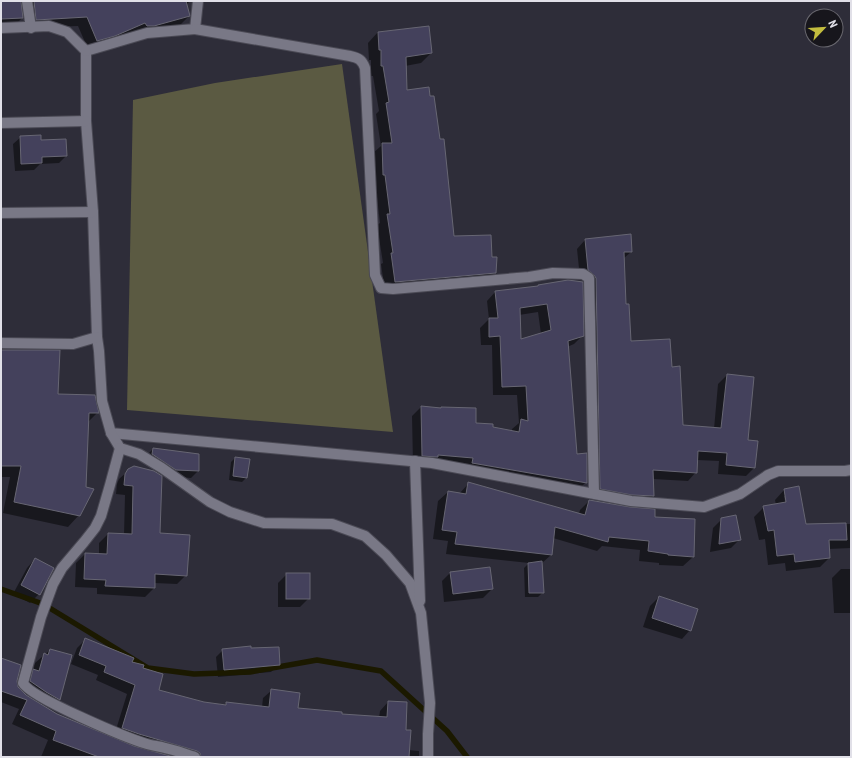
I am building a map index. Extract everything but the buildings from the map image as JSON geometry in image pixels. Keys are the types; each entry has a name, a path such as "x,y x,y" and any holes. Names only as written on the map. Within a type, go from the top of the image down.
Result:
{"street":[{"path":"27,1 31,28"},
{"path":"195,29 198,1"},
{"path":"1,28 31,28 49,26 67,32 86,52 86,121 93,212 96,337 99,351 102,401 111,433 120,448 138,454 162,468 210,502 230,512 264,523 332,524 365,536 386,555 410,583 420,613"},
{"path":"86,52 147,33 195,29 350,56 362,61 365,68 375,275 381,288 393,289 529,277 553,273 583,274 588,278 590,288 594,494"},
{"path":"1,123 86,121"},
{"path":"1,213 93,212"},
{"path":"1,343 73,344 96,337"},
{"path":"111,433 432,463 630,501 704,508 740,494 768,475 778,471 845,472 851,470"},
{"path":"120,448 101,516 95,528 62,568 53,584 41,617 23,683 25,688 106,728 146,744 166,748 194,757"},
{"path":"414,461 420,613 430,703 428,757"}],"shaded area":[{"path":"342,64 393,432 127,410 133,100 215,83"}],"waterway":[{"path":"1,589 43,604 148,668 194,674 250,672 317,660 381,671 447,731 467,757"}]}
